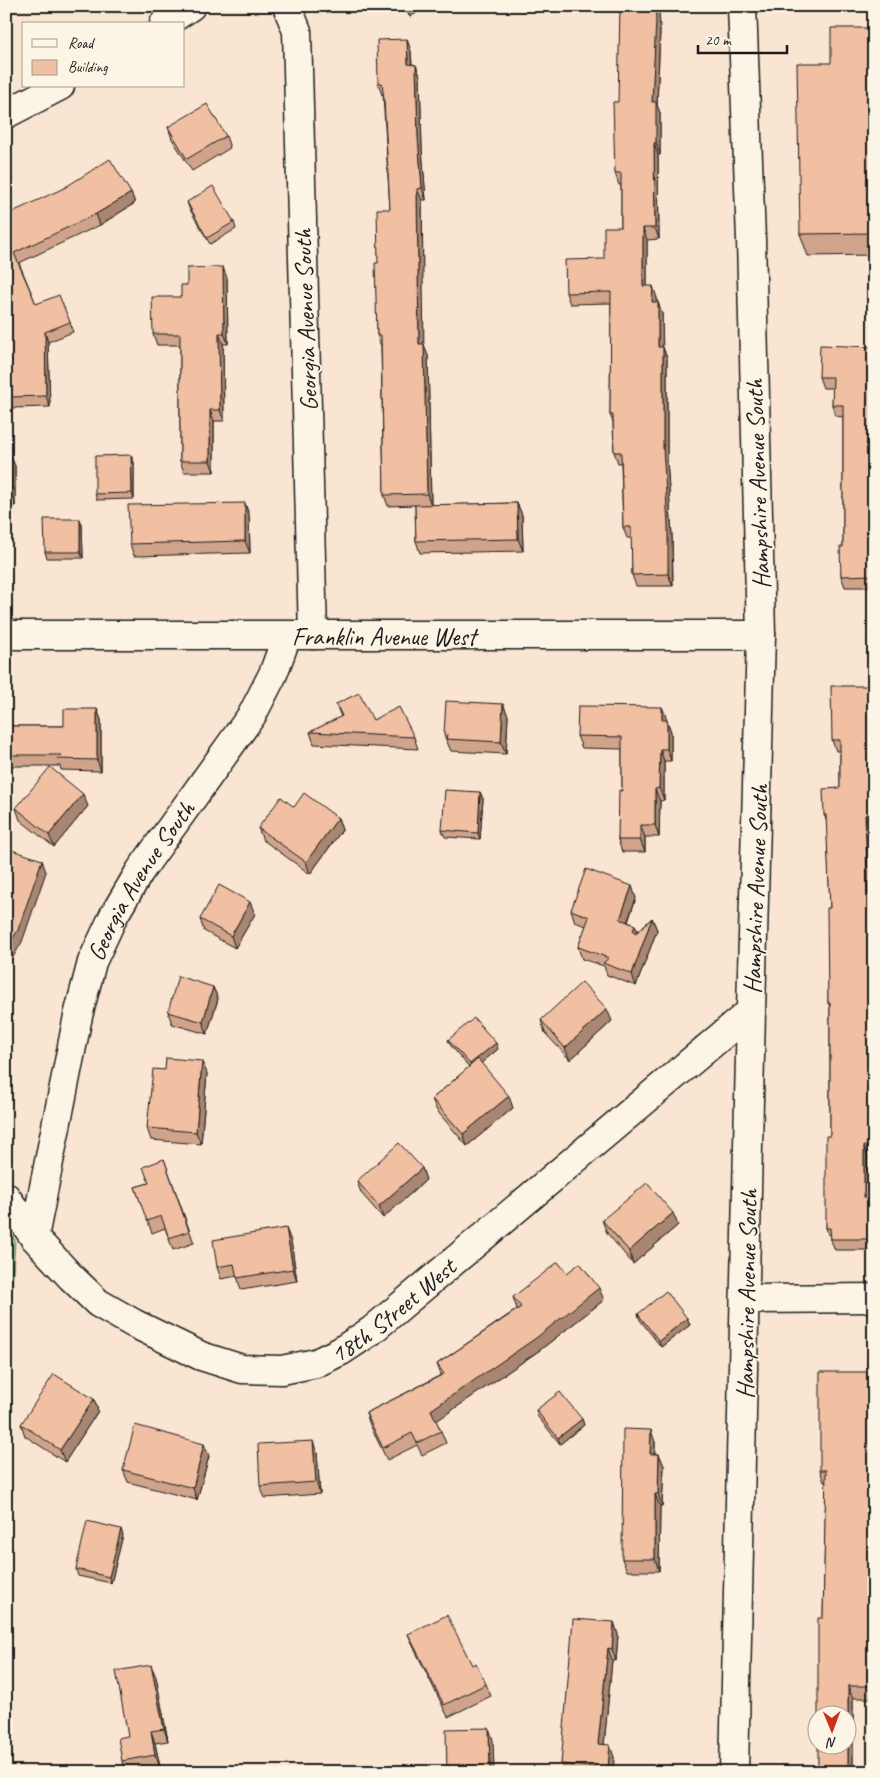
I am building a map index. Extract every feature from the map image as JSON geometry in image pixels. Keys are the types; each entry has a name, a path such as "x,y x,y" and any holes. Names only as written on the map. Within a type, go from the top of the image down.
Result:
{"street":[{"path":"167,22 191,6"},
{"name":"Georgia Avenue South","path":"34,1237 78,1016 92,962 114,915 140,871 252,715 273,674 300,636 297,31 287,6"},
{"name":"Hampshire Avenue South","path":"734,1772 761,635 751,239 742,6"},
{"path":"6,114 56,88"},
{"name":"Franklin Avenue West","path":"6,635 761,635"},
{"name":"18th Street West","path":"6,1197 34,1237 71,1277 98,1303 132,1323 201,1356 242,1369 282,1370 316,1363 341,1351 371,1331 751,1011"},
{"path":"746,1299 874,1298"}],"green space":[{"path":"6,1230 15,1240 6,1380"}],"building":[{"path":"620,6 655,6 652,102 656,102 656,143 654,143 655,228 643,228 643,286 653,286 652,302 658,302 658,347 663,347 663,448 668,524 668,574 632,575 631,527 623,527 621,452 614,452 613,415 610,415 611,292 566,293 565,260 604,259 604,227 621,227 621,173 615,173 613,102 618,102"},
{"path":"831,28 874,28 874,233 800,234 797,63 831,63"},
{"path":"407,39 408,64 416,65 418,137 422,188 417,189 419,344 424,344 427,494 384,495 381,335 377,335 375,263 378,263 377,209 390,209 384,100 382,83 378,83 377,40"},
{"path":"207,104 226,136 187,159 168,127"},
{"path":"110,159 131,193 96,214 14,253 36,304 59,295 70,322 45,332 46,396 10,397 6,388 6,215 64,188"},
{"path":"213,186 234,222 207,238 187,202"},
{"path":"223,267 224,333 219,333 220,410 210,410 210,461 180,461 180,334 153,334 152,297 181,297 181,285 187,285 187,268"},
{"path":"820,345 874,347 874,575 841,576 840,547 843,547 843,405 832,405 833,377 819,377"},
{"path":"6,454 10,454 11,494 6,494"},
{"path":"131,455 132,493 95,494 95,456"},
{"path":"245,503 245,541 130,544 128,505"},
{"path":"517,503 518,539 416,541 415,505"},
{"path":"44,519 80,519 80,552 45,552"},
{"path":"831,686 874,686 874,815 865,815 868,895 874,895 874,1146 864,1146 864,1197 874,1197 874,1239 831,1239 830,1228 826,1228 826,1136 830,1136 830,1003 828,1003 827,908 830,908 823,789 840,788 840,740 832,740"},
{"path":"359,693 373,720 399,707 414,737 310,732 342,716 336,704"},
{"path":"446,701 503,704 501,742 446,739 447,734 444,735"},
{"path":"578,706 662,707 662,720 667,720 667,749 660,749 659,788 655,789 655,825 640,825 640,840 618,840 619,790 622,791 622,737 577,736"},
{"path":"64,709 97,709 97,760 57,759 61,755 6,755 6,726 64,726"},
{"path":"50,767 83,794 49,835 16,808"},
{"path":"445,790 480,792 478,833 442,830"},
{"path":"304,793 338,818 306,862 258,828 281,797 294,807"},
{"path":"6,848 42,860 18,930 6,949"},
{"path":"586,869 632,886 620,919 635,925 633,931 636,933 652,918 632,974 603,963 609,958 578,947 589,917 571,910"},
{"path":"219,885 250,902 231,936 200,919"},
{"path":"178,976 213,987 203,1022 168,1012"},
{"path":"582,982 607,1009 565,1048 541,1020"},
{"path":"474,1018 496,1043 470,1064 448,1040"},
{"path":"166,1058 202,1061 196,1132 147,1128 153,1069 165,1070"},
{"path":"478,1059 509,1096 463,1134 432,1099"},
{"path":"399,1143 422,1168 379,1206 357,1181"},
{"path":"164,1159 189,1231 169,1238 161,1216 147,1221 135,1187 149,1183 143,1167"},
{"path":"647,1183 673,1213 629,1251 602,1220"},
{"path":"286,1228 293,1269 237,1278 234,1264 217,1267 213,1240"},
{"path":"558,1262 567,1273 580,1263 599,1288 536,1338 431,1410 441,1431 417,1443 412,1433 383,1448 366,1413 444,1374 437,1364 521,1307 513,1297"},
{"path":"666,1291 687,1318 659,1341 638,1314"},
{"path":"820,1372 874,1372 874,1472 871,1472 869,1552 874,1552 874,1660 872,1660 872,1686 848,1686 848,1706 818,1706 818,1618 823,1618 826,1470 820,1470"},
{"path":"54,1374 94,1399 60,1450 21,1424"},
{"path":"560,1392 582,1419 558,1438 536,1410"},
{"path":"135,1425 204,1444 193,1488 123,1470"},
{"path":"623,1429 651,1430 650,1454 659,1454 658,1494 655,1494 655,1559 622,1559"},
{"path":"313,1441 316,1482 260,1486 258,1444"},
{"path":"87,1521 121,1529 109,1577 76,1569"},
{"path":"447,1615 472,1665 476,1663 486,1684 444,1705 408,1634"},
{"path":"573,1619 614,1622 612,1649 608,1648 598,1744 610,1745 608,1769 561,1764"},
{"path":"151,1665 164,1729 151,1731 155,1755 122,1761 118,1738 128,1736 116,1671"},
{"path":"489,1728 490,1772 447,1772 446,1729"},
{"path":"818,1756 848,1756 848,1772 818,1772"}]}
